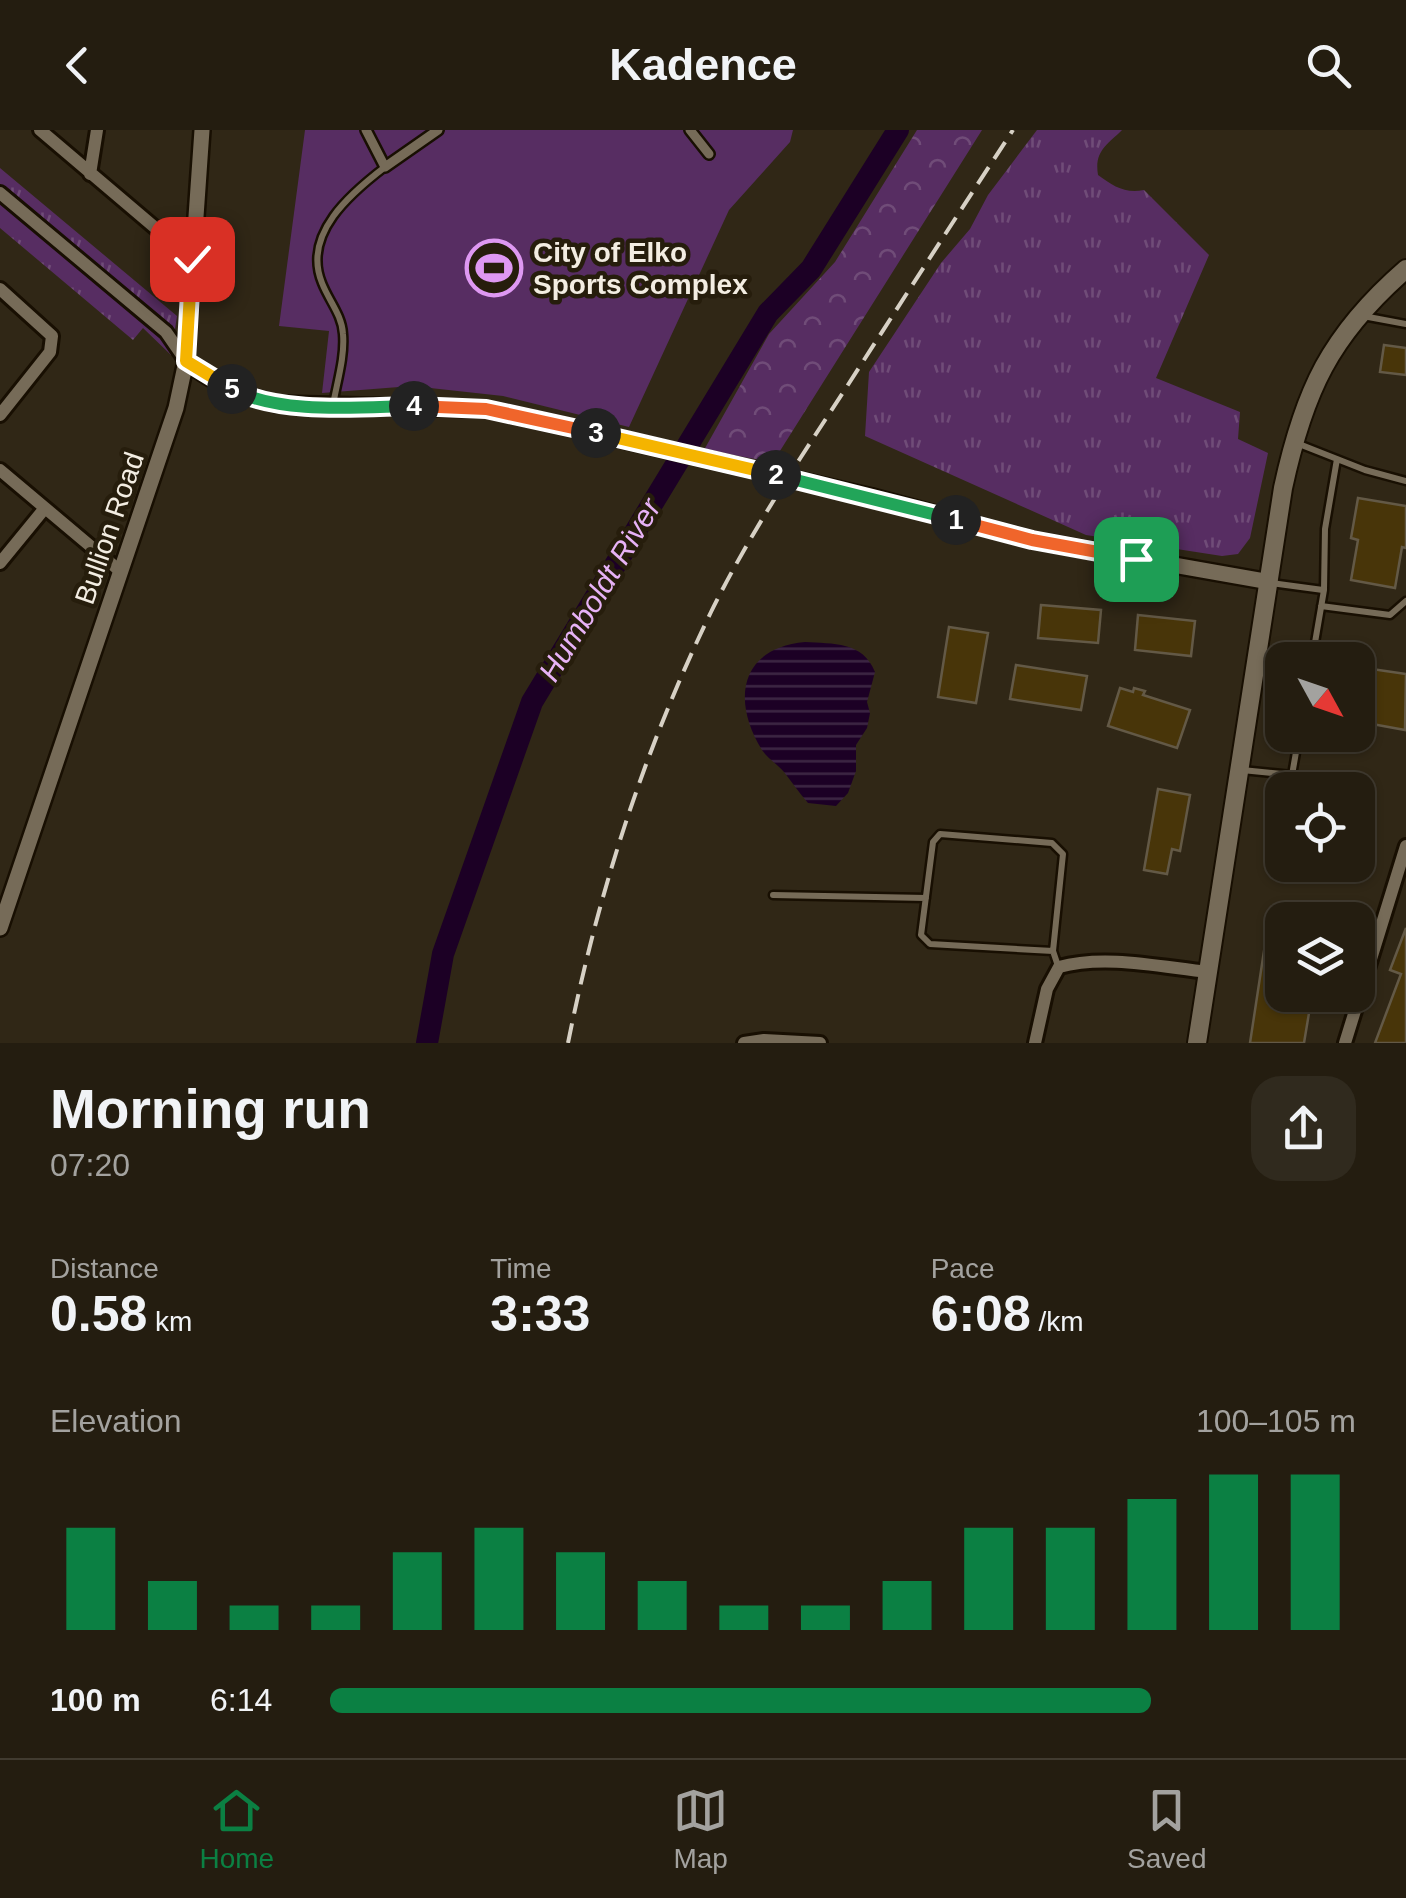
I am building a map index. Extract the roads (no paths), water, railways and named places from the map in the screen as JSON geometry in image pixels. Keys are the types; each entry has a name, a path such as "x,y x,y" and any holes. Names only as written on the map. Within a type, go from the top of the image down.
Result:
{"main road":[{"path":"1197,1043 1293,441 1318,375 1338,340 1406,269"}],"street":[{"path":"40,130 192,259"},
{"path":"90,174 97,130"},
{"name":"Bullion Road","path":"0,928 176,408 186,361 202,130"},
{"path":"366,130 385,168 438,130"},
{"path":"690,130 709,154"},
{"path":"0,193 166,332 186,361 199,372 244,396 277,404 486,409 872,497 1032,540 1270,582"},
{"path":"0,289 52,336 50,352 0,415"},
{"path":"0,470 120,571"},
{"path":"0,563 45,508"},
{"path":"1344,1043 1406,846"},
{"path":"1035,1043 1048,989 1059,967 1076,962 1114,963 1208,972"},
{"path":"744,1043 820,1043"}],"lane":[{"path":"333,406 343,332 320,279 319,254 340,204 385,168"},
{"path":"1359,316 1406,324"},
{"path":"1293,441 1406,482"},
{"path":"1315,642 1324,590 1325,529 1337,459"},
{"path":"1270,582 1324,590"},
{"path":"1321,606 1390,616 1406,600"},
{"path":"1240,770 1292,775 1296,752"},
{"path":"1053,951 930,944 921,935 933,842 940,834 1052,843 1063,854 1053,951 1059,967"},
{"path":"773,895 926,898"}],"waterway":[{"name":"Humboldt River","path":"427,1043 443,954 532,702 768,313 811,269 898,130"}],"railway":[{"path":"568,1043 594,932 626,823 665,716 711,612 774,500 1013,130"}],"place":[{"name":"City of Elko Sports Complex","path":"494,268"}]}
